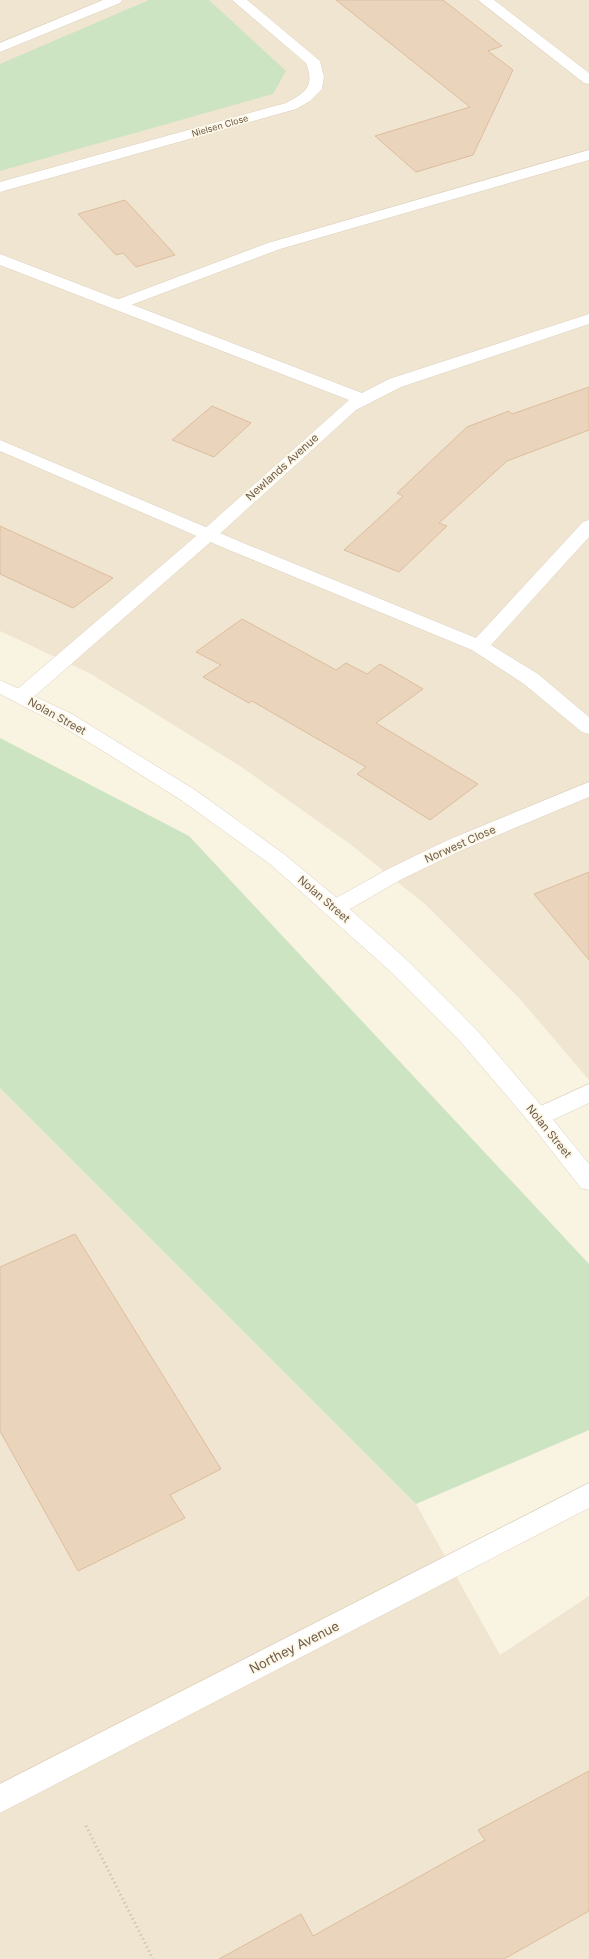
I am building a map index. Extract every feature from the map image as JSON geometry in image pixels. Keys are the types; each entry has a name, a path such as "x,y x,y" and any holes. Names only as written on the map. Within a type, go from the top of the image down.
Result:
{"street":[{"path":"0,48 115,0"},
{"name":"Nielsen Close","path":"0,187 291,106 307,97 316,87 318,74 313,61 240,0"},
{"path":"485,0 589,80"},
{"path":"117,305 274,246 589,155"},
{"path":"0,258 117,305 362,399"},
{"name":"Newlands Avenue","path":"22,696 208,535 340,414 362,399 395,383 589,319"},
{"path":"0,444 208,535 479,646 531,679 589,727"},
{"path":"479,646 589,526"},
{"name":"Nolan Street","path":"0,686 22,696 107,744 188,795 277,859 335,908 398,965 468,1035 538,1117 589,1181"},
{"name":"Norwest Close","path":"335,908 395,874 455,845 589,789"},
{"path":"538,1117 589,1093"},
{"name":"Northey Avenue","path":"0,1799 589,1495"}],"path":[{"path":"86,1826 153,1959"}],"shaded area":[{"path":"0,0 589,0 589,1080 520,999 426,905 350,844 240,766 91,674 0,631"},
{"path":"0,1088 416,1504 500,1655 589,1596 589,1959 0,1959"}],"green space":[{"path":"149,0 209,0 286,71 273,94 0,171 0,64"},
{"path":"0,738 189,836 589,1264 589,1430 416,1504 0,1088"}],"building":[{"path":"336,0 443,0 502,46 488,51 513,70 473,155 416,172 375,136 470,107"},
{"path":"125,200 175,255 136,267 123,253 116,255 78,214"},
{"path":"589,387 589,430 507,461 439,523 447,526 399,572 344,550 403,496 397,493 467,427 509,411 512,414"},
{"path":"212,406 251,423 214,457 172,440"},
{"path":"0,526 113,578 73,608 0,574"},
{"path":"242,619 336,670 346,663 367,674 380,664 423,689 376,723 478,784 430,820 357,774 366,767 252,701 249,703 203,677 221,665 196,652"},
{"path":"589,872 589,960 534,894"},
{"path":"75,1234 221,1469 170,1495 185,1518 78,1571 0,1431 0,1267"},
{"path":"589,1771 589,1911 504,1959 219,1959 301,1914 313,1936 485,1840 478,1830"}]}
